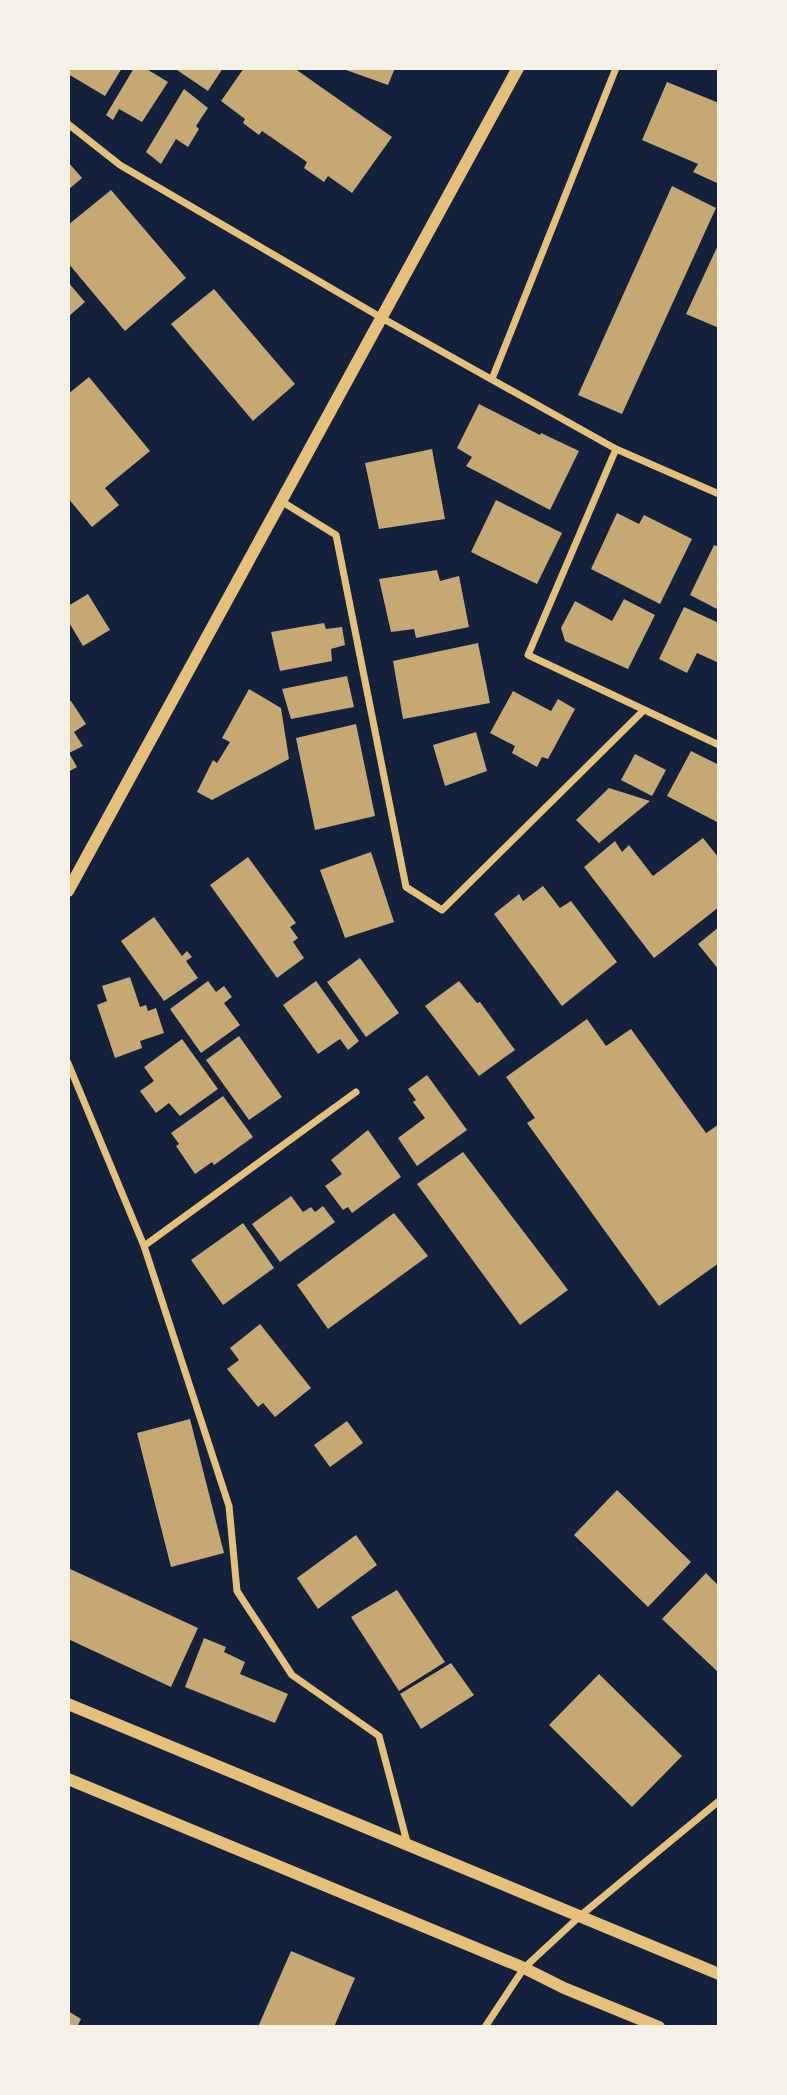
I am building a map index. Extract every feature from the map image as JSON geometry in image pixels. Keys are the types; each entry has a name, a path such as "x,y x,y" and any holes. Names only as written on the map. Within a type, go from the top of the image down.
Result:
{"street":[{"path":"68,891 518,68"},
{"path":"492,379 616,68"},
{"path":"68,124 120,166 382,318 616,449 717,494 719,484"},
{"path":"616,449 528,655 719,745"},
{"path":"281,501 336,535 406,887 442,909 643,711"},
{"path":"68,1063 144,1246 229,1506 237,1591 292,1675 379,1736 408,1847"},
{"path":"144,1246 356,1092"},
{"path":"68,1704 719,1974"},
{"path":"68,1779 524,1968 564,1988 659,2027"},
{"path":"485,2027 524,1968 580,1916 719,1801"}],"building":[{"path":"72,68 122,68 105,96 68,74"},
{"path":"134,68 145,68 168,82 142,122 119,109 113,120 106,115"},
{"path":"174,68 223,68 208,91"},
{"path":"244,68 294,68 392,137 352,193 328,176 324,182 304,168 307,162 262,131 259,135 243,123 245,119 221,101"},
{"path":"395,68 388,85 346,70"},
{"path":"667,82 719,103 717,183 693,172 698,164 642,140"},
{"path":"184,89 208,108 196,126 199,129 188,147 176,139 161,164 146,152"},
{"path":"68,162 82,178 68,190"},
{"path":"672,186 716,208 622,414 578,395"},
{"path":"111,190 186,278 125,331 68,263 68,225"},
{"path":"719,243 719,328 686,314"},
{"path":"68,282 85,302 68,317"},
{"path":"214,289 295,384 253,421 171,324"},
{"path":"89,377 150,451 105,488 119,505 92,527 68,498 68,394"},
{"path":"479,404 540,435 541,433 579,451 550,510 466,466 472,457 457,448"},
{"path":"432,449 445,519 379,529 365,463"},
{"path":"496,500 562,533 537,584 471,552"},
{"path":"617,513 639,524 644,515 692,539 660,604 591,569"},
{"path":"714,545 719,547 719,610 690,595"},
{"path":"437,570 440,581 459,576 469,627 416,638 414,629 391,632 379,579"},
{"path":"88,594 110,630 83,646 68,621 68,606"},
{"path":"624,599 655,615 628,669 565,641 561,628 575,601 612,621"},
{"path":"684,607 719,623 719,663 697,653 687,673 659,659"},
{"path":"324,623 326,629 342,627 345,645 331,649 332,661 280,671 271,632"},
{"path":"478,643 490,703 403,719 393,661"},
{"path":"347,676 354,707 291,719 282,689"},
{"path":"249,689 281,708 289,759 212,800 197,792 213,760 217,763 230,742 222,738"},
{"path":"513,691 551,711 558,699 575,709 548,759 542,757 537,767 512,753 515,746 490,733"},
{"path":"71,701 86,724 74,732 83,746 69,753 77,767 68,772 68,702"},
{"path":"356,724 375,816 315,830 296,738"},
{"path":"476,732 487,771 445,786 433,745"},
{"path":"691,751 719,765 719,823 667,796"},
{"path":"635,754 666,770 652,796 621,780"},
{"path":"609,788 650,801 599,843 576,820"},
{"path":"703,838 719,858 719,907 654,958 584,867 615,841 622,852 629,845 653,876"},
{"path":"371,852 394,922 345,938 320,870"},
{"path":"248,857 296,923 290,927 298,938 293,942 304,958 277,978 210,885"},
{"path":"543,886 560,908 571,901 617,962 562,1006 494,914 519,894 523,901"},
{"path":"154,917 182,956 187,951 192,957 186,961 198,978 164,1001 121,941"},
{"path":"719,927 719,970 698,944"},
{"path":"360,958 399,1013 366,1037 327,982"},
{"path":"130,977 140,1007 146,1005 148,1011 156,1008 164,1033 140,1041 142,1048 115,1058 97,1005 107,1001 102,986"},
{"path":"208,981 216,992 224,986 232,997 224,1003 240,1025 201,1053 170,1009"},
{"path":"316,981 359,1041 348,1050 340,1039 318,1054 283,1005"},
{"path":"459,981 477,1003 480,1002 515,1050 479,1076 425,1006"},
{"path":"587,1019 606,1046 631,1029 706,1133 718,1125 719,1127 719,1263 659,1306 527,1123 535,1118 506,1077"},
{"path":"239,1036 282,1097 249,1120 206,1060"},
{"path":"182,1039 218,1089 180,1116 169,1103 156,1113 140,1091 154,1081 144,1067"},
{"path":"427,1075 467,1130 417,1166 398,1138 425,1118 413,1102 416,1100 408,1089"},
{"path":"223,1096 253,1137 214,1165 212,1162 195,1174 176,1146 179,1144 171,1133"},
{"path":"368,1130 401,1177 352,1213 348,1207 343,1210 325,1186 342,1174 331,1160"},
{"path":"463,1152 568,1290 520,1325 417,1184"},
{"path":"291,1196 303,1212 311,1207 315,1212 323,1206 335,1222 280,1262 252,1224"},
{"path":"394,1213 428,1256 328,1329 297,1285"},
{"path":"243,1223 274,1268 223,1305 191,1260"},
{"path":"260,1324 311,1388 275,1417 263,1403 258,1407 227,1369 239,1360 230,1348"},
{"path":"190,1419 224,1553 171,1567 137,1433"},
{"path":"347,1421 363,1443 330,1467 314,1445"},
{"path":"617,1490 691,1562 648,1607 574,1535"},
{"path":"356,1535 377,1565 318,1609 297,1578"},
{"path":"68,1568 198,1628 171,1687 68,1639"},
{"path":"706,1573 719,1586 719,1673 662,1619"},
{"path":"397,1590 445,1662 399,1691 351,1617"},
{"path":"204,1638 226,1647 224,1652 245,1662 240,1674 288,1694 275,1723 185,1687"},
{"path":"451,1663 474,1695 421,1729 400,1694"},
{"path":"599,1674 682,1756 632,1807 549,1725"},
{"path":"291,1951 355,1978 334,2027 258,2027"},
{"path":"68,2011 81,2019 77,2027 68,2027"}]}
